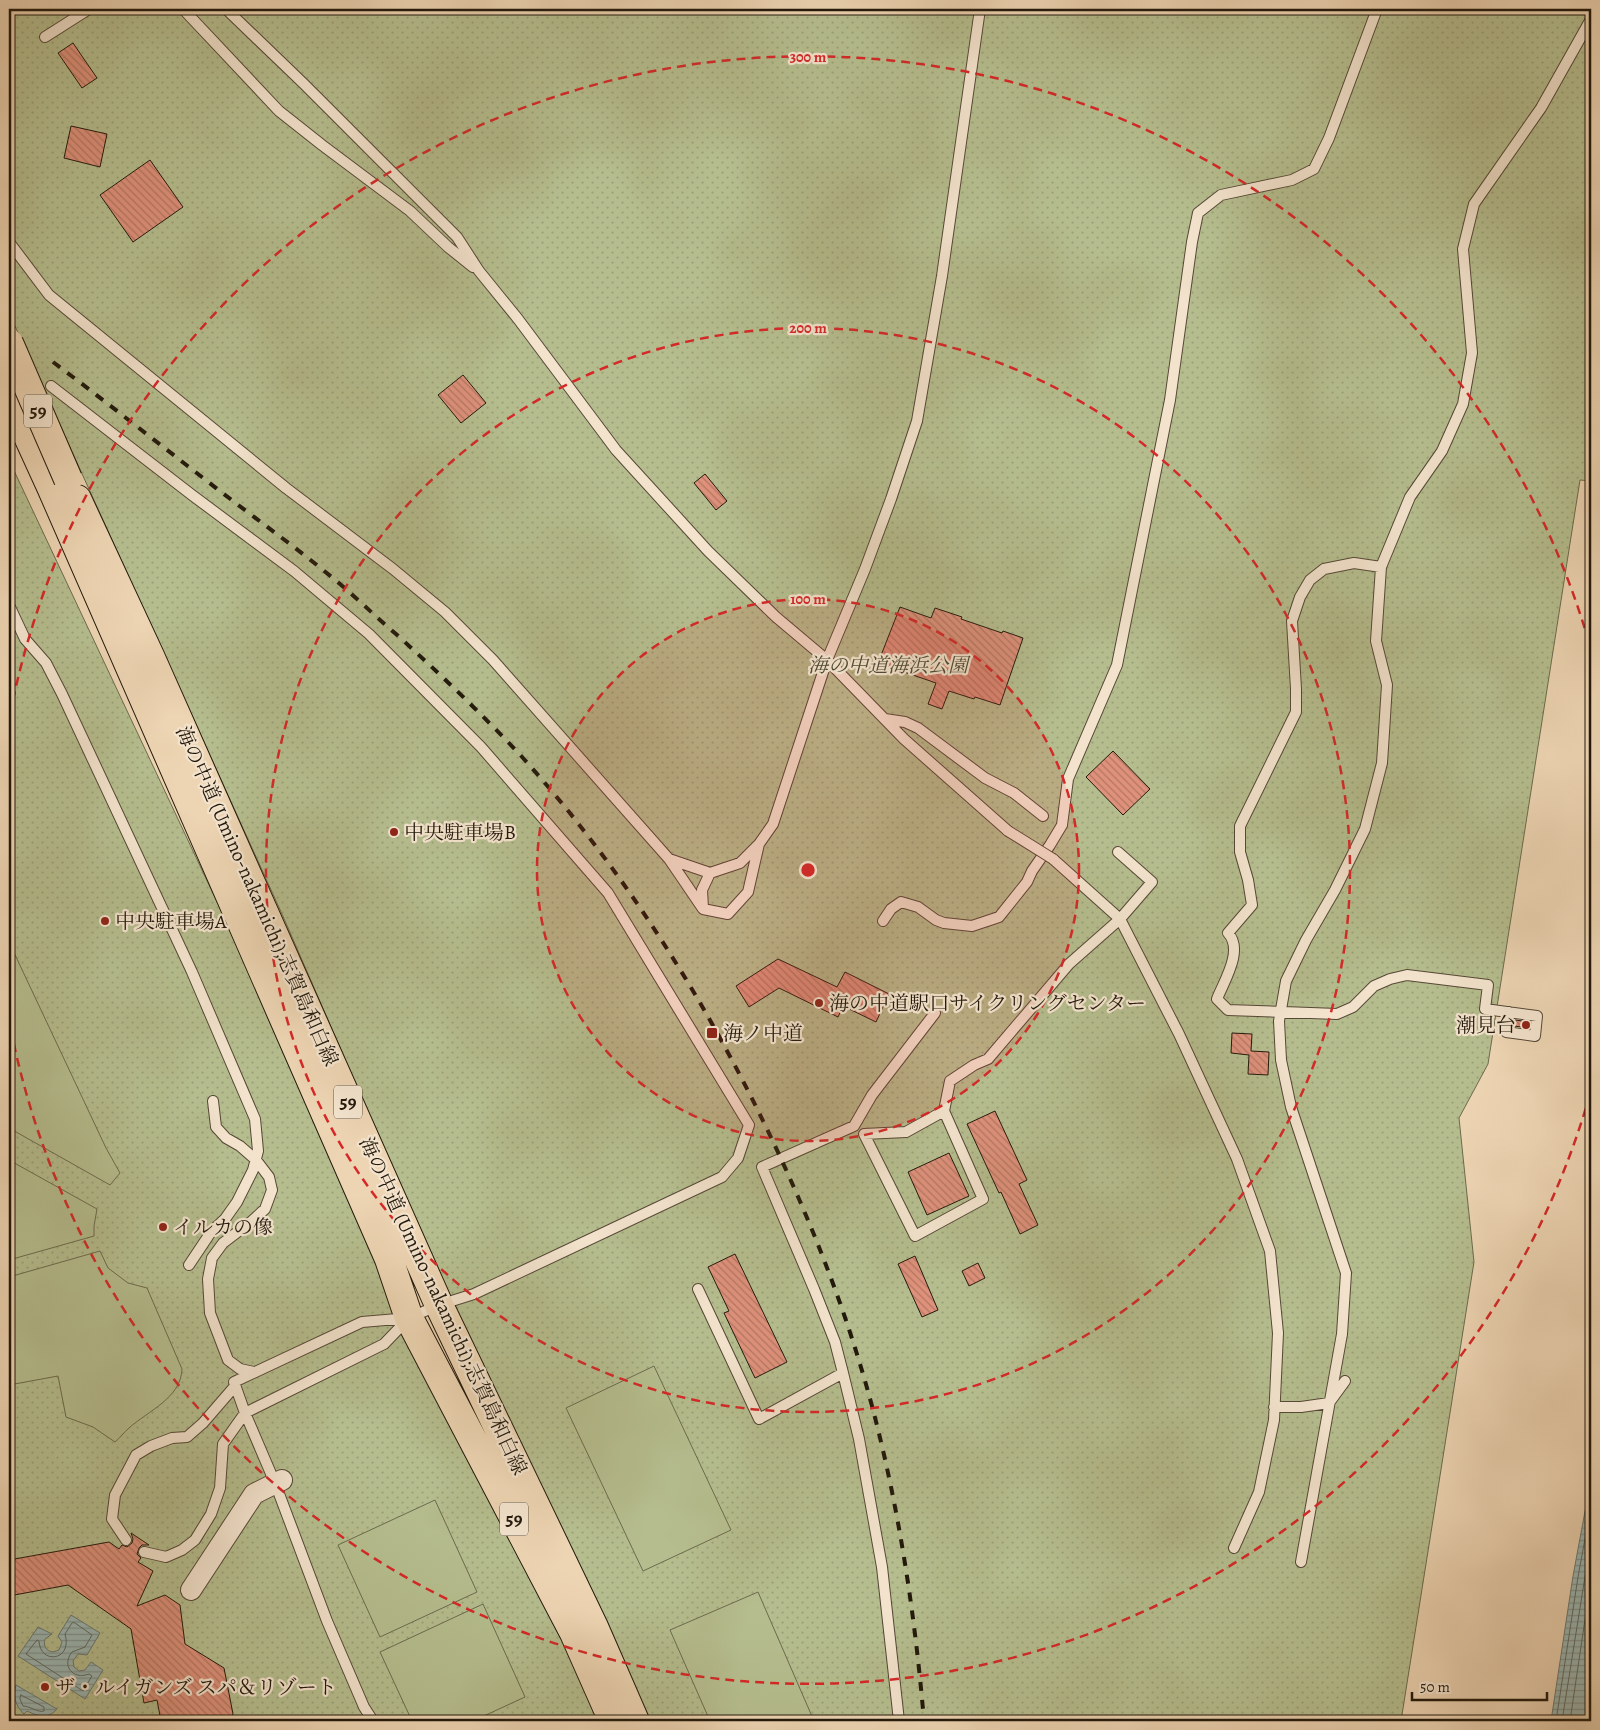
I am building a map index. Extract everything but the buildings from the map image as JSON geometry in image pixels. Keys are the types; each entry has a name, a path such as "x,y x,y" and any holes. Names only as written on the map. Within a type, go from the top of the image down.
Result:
{"main road":[{"name":"59","path":"9,343 59,483"},
{"name":"59","path":"9,395 59,483"},
{"name":"海の中道 (Umino-nakamichi);志賀島和白線","path":"59,483 150,656 439,1305 594,1628 635,1721"},
{"name":"海の中道 (Umino-nakamichi);志賀島和白線","path":"59,483 389,1259 409,1318 574,1633 613,1721"}],"street":[{"path":"191,1590 254,1494 278,1481"}],"lane":[{"path":"45,37 89,9"},
{"path":"183,9 279,111 410,212 479,272"},
{"path":"226,9 457,237 479,272 518,319 623,458 708,551 776,617 827,660 904,739 1008,831 1054,859 1120,919 1183,1043 1237,1159 1270,1251 1278,1333 1274,1420 1259,1492 1234,1548"},
{"path":"670,859 710,873 740,863 759,844 773,824 827,660 865,569 917,421 942,276 980,9"},
{"path":"883,921 891,909 901,902 918,907 936,920 944,922 972,926 999,917 1027,882 1062,825 1068,779 1117,665 1170,400 1192,242 1198,213 1221,195 1292,180 1314,169 1329,138 1377,9"},
{"path":"1301,1562 1342,1334 1346,1273 1291,1107 1281,1060 1279,1021 1286,981 1306,940 1335,890 1365,829 1382,763 1387,685 1376,641 1381,567 1410,497 1442,451 1463,404 1472,353 1464,248 1474,204 1541,108 1591,19"},
{"path":"9,242 49,295 286,488 393,569 445,612 493,660 670,859 703,909 728,914 748,892 759,844"},
{"path":"50,386 294,571 369,634 481,748 608,893 749,1126 738,1158 722,1177 474,1294 439,1305 409,1318 362,1322 254,1372 235,1384 203,1423 187,1437 172,1438 151,1446 136,1455 115,1496 112,1519 126,1540"},
{"path":"1381,567 1354,563 1324,569 1310,580 1300,597 1292,621 1296,712 1240,826 1240,852 1248,880 1252,905 1228,933 1233,938 1235,955 1216,999 1228,1010 1337,1014 1353,1007 1374,986 1390,979 1407,975 1488,984 1485,1009 1509,1012"},
{"path":"9,605 25,639 46,663 62,694 192,972 255,1119 258,1151 253,1170 237,1202 225,1219 211,1232 189,1265"},
{"path":"885,719 905,722 918,728 985,778 1014,793 1043,816"},
{"path":"854,1126 864,1134 915,1236 983,1199 944,1111 950,1081 974,1065 988,1059 1068,964 1120,919 1152,882 1118,852"},
{"path":"703,909 702,890 710,873"},
{"path":"899,1721 882,1567 859,1439 843,1373 835,1342 762,1166 854,1126 872,1095 935,1013"},
{"path":"213,1101 216,1126 226,1138 240,1146 256,1160 269,1177 272,1190 265,1208 252,1221 223,1243 212,1258 208,1279 210,1313 228,1360 240,1369 254,1372"},
{"path":"864,1134 906,1132 944,1111"},
{"path":"698,1289 759,1419 843,1373"},
{"path":"144,1552 166,1557 182,1550 195,1540 211,1514 220,1488 223,1444 244,1413 384,1344 409,1318"},
{"path":"1274,1407 1301,1407 1329,1403 1345,1381"},
{"path":"235,1384 244,1413 278,1481 327,1621 364,1707 373,1721"}],"green space":[{"name":"海の中道海浜公園","path":"9,9 1591,9 1591,481 1580,480 1488,1064 1459,1118 1474,1262 1401,1721 647,1721 472,1351 282,914 9,313"},
{"path":"9,460 522,1550 606,1721 9,1721"},
{"path":"9,942 106,1148 120,1173 110,1185 9,1128"},
{"path":"9,1160 97,1209 94,1236 9,1260"},
{"path":"100,1251 108,1268 128,1283 147,1288 182,1369 176,1388 170,1396 129,1428 115,1442 93,1427 66,1417 58,1376 9,1385 9,1277"},
{"path":"654,1366 731,1530 643,1571 566,1408"},
{"path":"435,1500 477,1592 380,1637 338,1545"},
{"path":"758,1592 814,1721 710,1721 670,1630"},
{"path":"483,1604 525,1697 473,1721 412,1721 380,1652"}],"water":[{"path":"1591,1479 1591,1721 1551,1721 1573,1576"},
{"path":"71,1615 100,1633 87,1655 78,1654 73,1661 74,1667 79,1671 85,1670 91,1662 103,1670 85,1699 18,1656 38,1627 52,1634 45,1639 44,1644 47,1649 53,1652 59,1650 62,1642 58,1636"},
{"path":"16,1685 57,1709 46,1716 27,1711 24,1714 16,1701"}],"railway":[{"path":"53,362 325,572 396,634 461,695 523,758 565,807 643,912 679,967 743,1081 799,1199 830,1275 865,1379 882,1444 905,1562 916,1641 924,1721"}],"place":[{"name":"中央駐車場B","path":"394,832"},
{"name":"中央駐車場A","path":"105,921"},
{"name":"海の中道駅口サイクリングセンター","path":"819,1003"},
{"name":"潮見台","path":"1526,1025"},
{"name":"海ノ中道","path":"712,1033"},
{"name":"イルカの像","path":"163,1227"},
{"name":"ザ・ルイガンズ スパ＆リゾート","path":"45,1687"}]}
